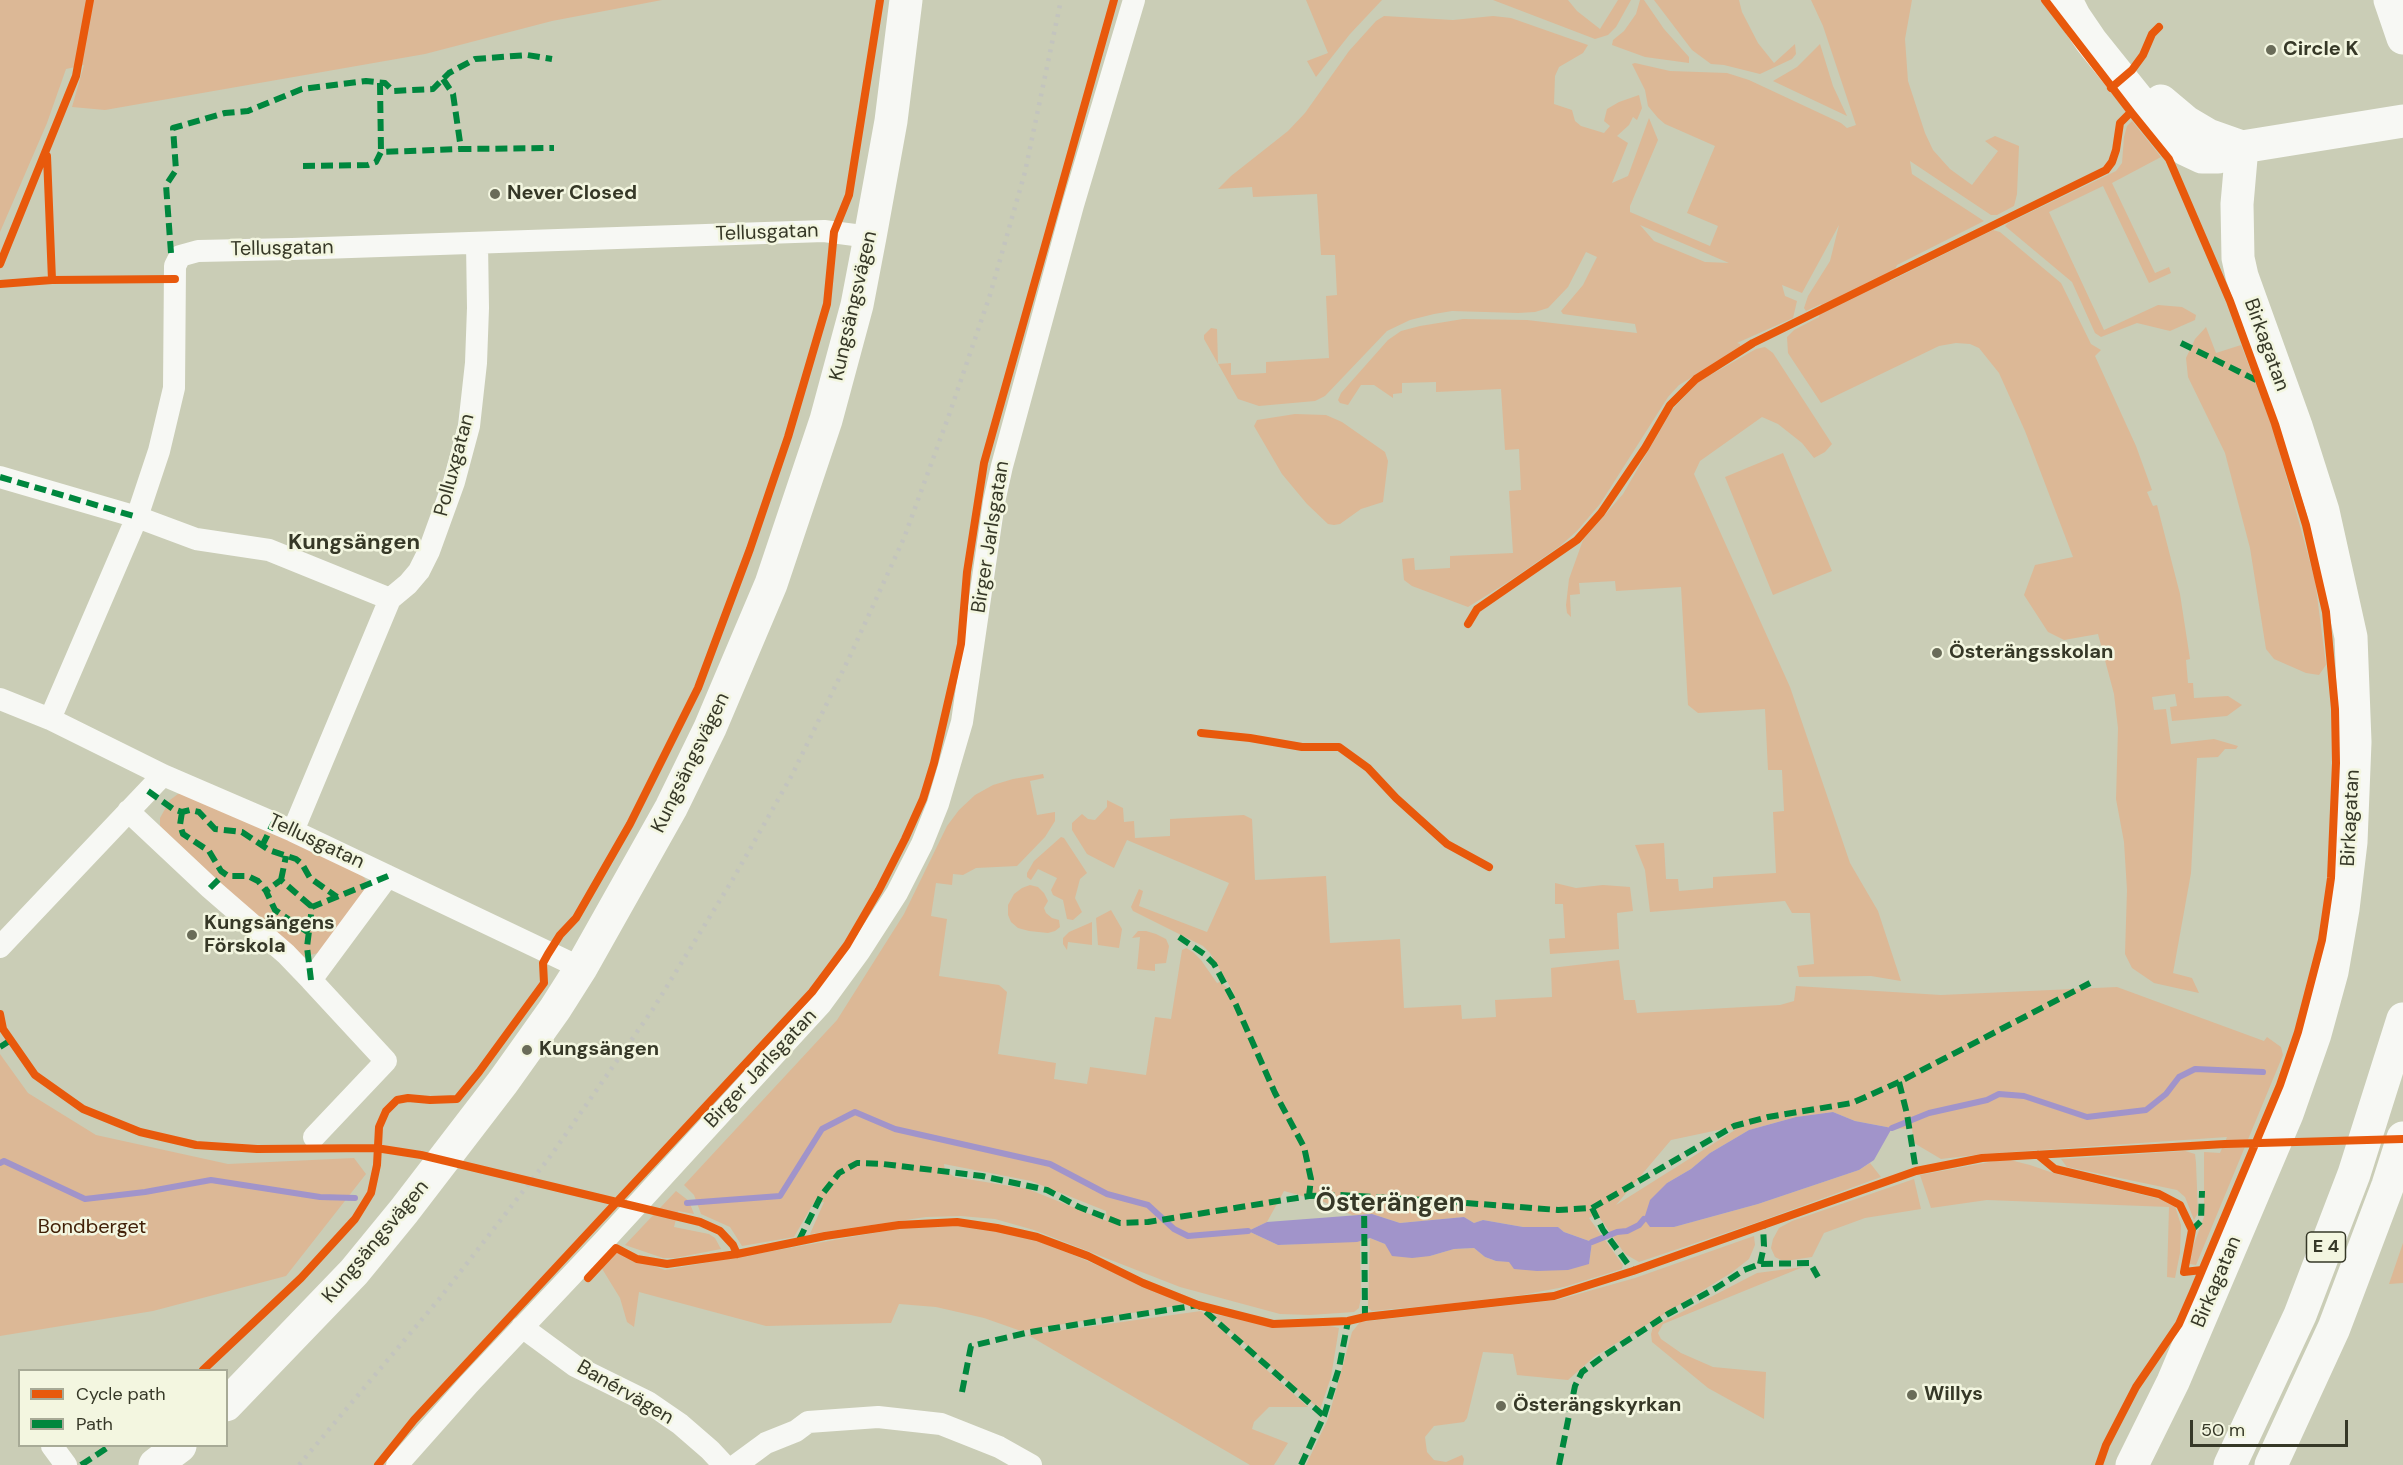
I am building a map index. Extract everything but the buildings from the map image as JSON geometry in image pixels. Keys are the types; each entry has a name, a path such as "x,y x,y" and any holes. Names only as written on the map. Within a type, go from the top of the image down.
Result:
{"main road":[{"name":"Kungsängsvägen","path":"228,1403 354,1272 404,1211 521,1058 581,968 672,808 733,676 771,584 826,420 857,305 870,237 891,122 906,0"},
{"path":"2066,0 2074,16 2121,80 2164,132 2185,149 2202,158 2218,157 2242,147 2389,123"},
{"path":"2089,0 2095,14 2132,70 2164,103 2186,122 2208,135 2242,147"},
{"path":"2390,0 2403,38"},
{"name":"Birkagatan","path":"2132,1465 2174,1382 2201,1319 2294,1094 2316,1034 2332,972 2351,842 2355,742 2350,637 2323,511 2296,426 2242,276 2238,258 2237,204 2242,147"},
{"name":"E 4","path":"2230,1465 2304,1304 2354,1174 2403,1019"},
{"name":"E 4","path":"2271,1465 2334,1328 2388,1185 2403,1138"},
{"path":"155,1465 179,1447"}],"street":[{"name":"Birger Jarlsgatan","path":"397,1465 821,1004 859,952 897,893 922,844 938,804 962,723 994,502 1002,466 1073,205 1134,0"},
{"name":"Tellusgatan","path":"50,719 136,517 159,451 174,388 175,267 180,256 198,251 824,231 870,237"},
{"name":"Polluxgatan","path":"293,831 390,598 420,571 454,482 469,426 476,363 477,243"},
{"path":"0,477 136,517 196,539 269,550 390,598"},
{"name":"Tellusgatan","path":"0,699 50,719 163,775 293,831 581,968"},
{"path":"0,947 163,775"},
{"path":"128,812 286,954 386,1061 314,1137"},
{"path":"311,980 388,876"},
{"name":"Banérvägen","path":"522,1328 575,1366 648,1402 680,1424 724,1465"},
{"path":"736,1465 766,1443 796,1431 808,1422 878,1417 942,1424 999,1447 1031,1465"},
{"path":"53,1447 66,1465"}],"green space":[{"path":"0,0 662,0 552,21 425,54 105,110 72,107 84,65 66,69 47,123 0,232"},
{"path":"1306,0 1382,0 1350,34 1316,77 1307,61 1328,53"},
{"path":"1493,0 1568,0 1577,11 1600,29 1618,0 1631,0 1616,27 1608,35 1595,39"},
{"path":"1640,0 1644,0 1664,29 1689,57 1689,63 1645,57 1612,45 1613,40 1624,31 1636,14"},
{"path":"1654,0 1739,0 1742,12 1758,43 1774,63 1795,44 1796,54 1792,59 1760,74 1711,64 1692,50"},
{"path":"1811,0 1912,0 1905,39 1908,81 1933,150 1950,169 1972,185 1998,151 1985,141 1995,136 2019,146 2017,194 2014,206 1997,215 1991,215 1910,161 1912,174 1984,221 1897,265 1890,281 1993,230 2000,232 2061,283 2091,344 2101,350 2095,356 2136,446 2152,490 2147,492 2153,506 2157,505 2180,594 2190,659 2186,660 2188,683 2193,683 2194,698 2228,696 2242,705 2227,716 2172,721 2170,707 2177,706 2175,694 2152,697 2154,710 2166,709 2171,744 2214,739 2238,746 2236,749 2225,749 2218,757 2197,758 2191,873 2173,973 2192,978 2199,993 2154,983 2132,968 2125,954 2127,890 2124,842 2116,799 2118,728 2114,694 2098,634 2064,640 2048,632 2024,595 2035,565 2073,557 2025,431 1999,373 1979,348 1970,344 1956,343 1939,346 1821,403 1788,353 1787,337 1794,330 1819,317 1821,304 1806,311 1804,308 1808,296 1830,261 1839,225 1802,293 1782,285 1785,296 1797,301 1793,318 1737,343 1740,344 1740,348 1679,385 1668,397 1600,504 1577,531 1560,546 1468,607 1412,586 1404,580 1402,559 1414,558 1415,570 1450,568 1450,556 1513,553 1509,491 1521,490 1519,449 1505,450 1501,389 1436,392 1436,382 1402,383 1402,393 1393,394 1393,398 1374,385 1361,385 1348,405 1338,400 1341,393 1388,340 1401,331 1420,326 1463,319 1527,320 1637,333 1635,324 1563,314 1561,311 1583,285 1597,257 1586,252 1568,287 1548,308 1535,312 1518,313 1452,311 1410,320 1387,331 1325,396 1315,401 1259,406 1238,399 1218,364 1231,363 1231,375 1266,373 1266,362 1329,358 1326,296 1337,295 1335,255 1321,255 1317,194 1253,197 1252,187 1218,189 1288,131 1305,113 1349,51 1376,21 1384,16 1453,20 1493,16 1511,18 1588,45 1583,53 1559,67 1555,76 1554,104 1572,110 1575,121 1581,126 1604,133 1610,126 1604,121 1607,109 1639,95 1642,108 1637,120 1633,117 1629,125 1617,136 1628,143 1612,183 1628,176 1649,118 1658,140 1630,206 1630,212 1710,246 1718,226 1687,213 1715,146 1665,124 1658,118 1648,106 1645,90 1632,64 1670,71 1727,73 1749,80 1841,123 1847,128 1856,125 1823,26","holes":["1640,225 1729,263 1705,262 1654,241"]},
{"path":"1820,44 1833,86 1847,116 1773,81 1797,67"},
{"path":"2132,121 2161,157 2112,183 2155,273 2169,267 2171,273 2149,283 2103,186 2049,212 2104,330 2158,305 2182,307 2196,315 2195,320 2170,331 2137,323 2101,337 2095,333 2072,282 2005,226 2116,171 2122,163 2124,137 2127,126"},
{"path":"2206,327 2216,353 2241,345 2273,429 2315,580 2326,665 2319,675 2306,673 2274,659 2266,649 2250,548 2225,453 2188,377 2186,358 2195,339"},
{"path":"1211,328 1217,329 1218,364 1204,339 1204,335"},
{"path":"1765,347 1773,353 1832,444 1825,452 1814,458 1802,443 1778,424 1762,417 1700,461 1694,474 1790,687 1850,863 1878,911 1901,981 1871,976 1799,977 1797,966 1814,964 1810,913 1792,913 1785,901 1650,912 1645,870 1635,845 1664,843 1666,879 1678,879 1679,891 1713,888 1713,877 1776,873 1773,812 1784,811 1782,770 1768,770 1765,709 1698,713 1688,705 1681,587 1616,591 1615,581 1579,583 1580,594 1570,595 1571,617 1567,613 1569,579 1583,540 1623,494 1672,410 1698,382 1756,349"},
{"path":"1295,414 1326,415 1342,422 1385,452 1388,461 1383,502 1361,509 1340,524 1334,525 1328,524 1307,504 1282,474 1254,426 1257,420"},
{"path":"1783,453 1832,571 1773,595 1725,477"},
{"path":"1043,774 1044,778 1030,781 1037,815 1055,812 1055,821 1045,837 1017,866 976,868 963,875 953,874 952,885 936,883 931,916 947,919 939,976 999,985 1007,992 998,1054 1056,1063 1054,1079 1087,1084 1090,1067 1146,1075 1155,1017 1171,1019 1182,950 1186,948 1201,960 1217,983 1220,982 1234,993 1210,953 1203,946 1133,911 1131,907 1139,889 1143,891 1139,906 1207,932 1229,883 1127,840 1114,868 1087,854 1072,830 1072,823 1082,814 1088,819 1095,820 1107,807 1107,800 1123,808 1124,822 1134,821 1135,838 1170,836 1170,819 1244,815 1252,819 1255,880 1326,876 1330,943 1400,939 1404,1008 1461,1005 1462,1019 1496,1017 1495,1000 1552,997 1551,968 1619,960 1624,1000 1635,1000 1637,1013 1780,1005 1794,1001 1796,986 1941,995 2117,987 2264,1041 2267,1037 2281,1047 2283,1055 2196,1265 2190,1264 2188,1260 2204,1217 2204,1152 2220,1153 2227,1137 1941,1159 1914,1143 1912,1129 1855,1121 1833,1112 1796,1117 1749,1130 1710,1153 1691,1169 1667,1183 1674,1227 1758,1204 1859,1170 1870,1163 1881,1177 1639,1262 1625,1254 1597,1214 1589,1218 1623,1265 1622,1269 1564,1287 1522,1295 1372,1311 1368,1308 1370,1238 1430,1256 1454,1249 1474,1248 1485,1257 1496,1261 1589,1264 1592,1242 1564,1232 1558,1227 1523,1227 1483,1220 1474,1223 1464,1217 1400,1223 1372,1214 1352,1215 1324,1202 1284,1191 1267,1222 1248,1231 1278,1245 1360,1241 1361,1297 1359,1308 1354,1312 1310,1315 1280,1314 1180,1287 1034,1230 995,1219 961,1216 926,1217 810,1234 824,1202 813,1204 794,1237 742,1246 730,1227 701,1214 694,1195 684,1185 837,1020 904,914 947,826 959,810 975,795 993,785","holes":["1723,1129 1735,1130 1616,1205 1671,1140","944,1164 1031,1181 1106,1211 1107,1221 1028,1189 955,1177 945,1171"]},
{"path":"188,792 360,873 366,880 367,891 318,953 303,957 293,952 160,826 160,818 170,800 178,794"},
{"path":"1061,837 1064,838 1087,873 1080,879 1075,898 1082,912 1073,920 1067,919 1063,900 1053,895 1051,890 1057,878 1038,869 1031,880 1027,877 1034,861"},
{"path":"1555,883 1576,888 1603,885 1630,887 1633,911 1617,913 1619,949 1550,954 1549,939 1565,938 1563,904 1555,904"},
{"path":"1030,885 1038,887 1044,893 1048,901 1044,908 1046,913 1059,920 1060,927 1055,931 1048,933 1029,931 1018,928 1011,922 1008,905 1014,894"},
{"path":"1111,910 1122,929 1119,948 1098,945 1096,918"},
{"path":"1092,922 1092,945 1068,942 1067,950 1063,944 1063,938 1069,932"},
{"path":"1138,931 1156,934 1166,939 1169,946 1166,963 1155,964 1155,971 1137,969 1140,937 1132,938"},
{"name":"Bondberget","path":"0,1054 28,1093 96,1135 228,1164 354,1158 366,1174 286,1276 153,1311 0,1336"},
{"path":"2185,1151 2195,1154 2198,1213 2194,1220 2185,1197 2177,1190 2067,1167 2061,1159"},
{"path":"2006,1159 2168,1201 2175,1206 2181,1225 2180,1253 2175,1278 2167,1277 2169,1207 1987,1200 1931,1208 1920,1175"},
{"path":"1914,1179 1921,1209 1865,1218 1824,1233 1812,1257 1781,1260 1775,1257 1771,1248 1779,1228 1792,1221"},
{"path":"676,1191 689,1201 694,1214 678,1211 674,1227 709,1234 715,1238 721,1249 675,1258 663,1258 625,1245"},
{"path":"952,1224 988,1227 1041,1241 1187,1304 1021,1331 984,1318 936,1307 899,1304 891,1323 766,1326 639,1292 634,1327 627,1322 620,1298 601,1267 614,1252 665,1270 908,1227"},
{"path":"1754,1236 1755,1245 1749,1259 1731,1273 1594,1357 1568,1380 1517,1375 1513,1354 1483,1352 1467,1418 1464,1422 1434,1426 1425,1437 1427,1452 1434,1460 1446,1462 1462,1455 1463,1465 1306,1465 1328,1419 1352,1332 1360,1322 1557,1300 1635,1278"},
{"path":"2403,1243 2403,1283 2389,1284"},
{"path":"1803,1267 1663,1324 1658,1333 1661,1339 1681,1353 1713,1367 1766,1372 1764,1419 1708,1388 1652,1342 1653,1327 1757,1273"},
{"path":"1201,1311 1308,1407 1269,1407 1254,1422 1252,1429 1288,1443 1274,1465 1250,1465 1028,1335"},
{"path":"1211,1314 1290,1327 1326,1325 1339,1328 1331,1377 1320,1410"}],"shaded area":[{"path":"1833,1112 1855,1121 1892,1128 1874,1160 1859,1170 1758,1204 1674,1227 1650,1227 1644,1219 1650,1200 1667,1183 1691,1169 1710,1153 1749,1130 1796,1117"},
{"path":"1372,1214 1400,1223 1464,1217 1474,1223 1483,1220 1523,1227 1558,1227 1564,1232 1592,1242 1589,1264 1568,1270 1514,1269 1509,1262 1485,1257 1474,1248 1454,1249 1430,1256 1412,1258 1392,1256 1385,1244 1370,1238 1357,1242 1278,1245 1248,1231 1267,1222"}],"waterway":[{"path":"1892,1128 1929,1113 1987,1100 1999,1094 2024,1096 2087,1117 2146,1110 2166,1094 2179,1077 2195,1069 2263,1072"},
{"path":"687,1203 780,1196 822,1129 855,1112 895,1129 1050,1164 1107,1194 1148,1205 1174,1229 1188,1236 1248,1231"},
{"path":"0,1163 4,1161 85,1199 145,1192 211,1180 320,1197 355,1198"},
{"path":"1592,1242 1617,1232 1627,1231 1639,1225 1644,1219"}],"railway":[{"path":"299,1465 440,1298 552,1154 653,1009 733,879 792,775 904,538 949,415 990,295 1025,172 1061,0"}],"marked path":[{"path":"171,253 166,185 176,170 173,128 225,113 248,111 302,89 366,81 385,83 393,91 433,89 449,73 475,59 527,55 552,59"},
{"path":"443,79 453,94 461,149 554,148"},
{"path":"380,83 381,152"},
{"path":"303,166 368,165 376,162 381,152 461,149"},
{"path":"2181,343 2258,381"},
{"path":"0,477 137,517"},
{"path":"148,791 173,809 182,812 190,810 199,812 215,829 242,832 269,850 296,859 302,864 310,878 337,897"},
{"path":"182,812 180,825 183,834 209,851 221,871 228,876 248,876 258,881 266,891"},
{"path":"262,846 274,822"},
{"path":"281,880 286,856"},
{"path":"210,888 224,874"},
{"path":"311,980 307,947 312,907 388,876"},
{"path":"309,933 275,910 266,891 281,880 312,907"},
{"path":"1179,937 1204,954 1214,964 1236,1005 1275,1093 1304,1147 1311,1179 1309,1196"},
{"path":"799,1240 821,1196 839,1173 857,1163 982,1176 1047,1190 1079,1207 1120,1223 1148,1222 1309,1196 1340,1195 1558,1210 1592,1208 1734,1126 1768,1117 1852,1103 1899,1082 2090,983"},
{"path":"0,1047 11,1040"},
{"path":"1899,1082 1907,1114 1916,1171"},
{"path":"2192,1230 2201,1221 2202,1191"},
{"path":"1364,1198 1365,1317"},
{"path":"1592,1208 1603,1230 1633,1271"},
{"path":"1760,1264 1764,1246 1763,1226"},
{"path":"1559,1465 1575,1386 1582,1372 1605,1355 1668,1314 1744,1270 1760,1264 1810,1263 1818,1277"},
{"path":"962,1392 971,1346 1030,1332 1198,1305 1324,1416"},
{"path":"1301,1465 1324,1416 1339,1368 1348,1321"},
{"path":"81,1465 108,1447"}],"cycle path":[{"path":"0,264 76,76 90,0"},
{"path":"204,1369 301,1278 355,1219 371,1193 377,1165 379,1127 386,1111 397,1100 408,1098 457,1099 544,983 543,963 560,935 576,918 630,824 698,688 750,549 788,437 827,304 834,232 849,195 880,0"},
{"path":"378,1465 414,1420 812,992 847,945 905,839 923,799 934,763 961,644 967,572 984,463 1114,0"},
{"path":"1468,624 1477,609 1577,540 1601,513 1645,448 1670,405 1696,379 1753,343 2106,170 2116,150 2120,123 2131,112 2045,0"},
{"path":"2111,88 2132,70 2143,55 2152,34 2159,27"},
{"path":"2099,1465 2106,1445 2136,1387 2179,1324 2280,1085 2298,1032 2322,940 2331,878 2336,763 2335,709 2326,612 2306,525 2275,424 2230,301 2169,159 2131,112"},
{"path":"47,156 52,280"},
{"path":"0,284 52,280 175,279"},
{"path":"1201,733 1302,747 1339,747 1368,768 1396,798 1447,844 1489,867"},
{"path":"0,1014 3,1029 35,1075 83,1109 140,1132 196,1145 257,1149 376,1148 421,1155 700,1222 720,1231 733,1245 737,1254"},
{"path":"588,1278 616,1248 637,1259 667,1264 899,1225 957,1222 1037,1237 1088,1256 1143,1283 1198,1305 1273,1324 1348,1321 1365,1317 1554,1296 1633,1271 1916,1171 1982,1158 2225,1144 2403,1139"},
{"path":"2038,1155 2055,1169 2159,1194 2180,1205 2192,1230 2184,1272 2202,1270"}],"place":[{"name":"Circle K","path":"2271,50"},
{"name":"Never Closed","path":"495,194"},
{"name":"Österängsskolan","path":"1937,653"},
{"name":"Kungsängens Förskola","path":"192,935"},
{"name":"Kungsängen","path":"527,1050"},
{"name":"Willys","path":"1912,1395"},
{"name":"Österängskyrkan","path":"1501,1406"}],"district":[{"name":"Kungsängen","path":"354,543"},
{"name":"Österängen","path":"1390,1204"}]}
